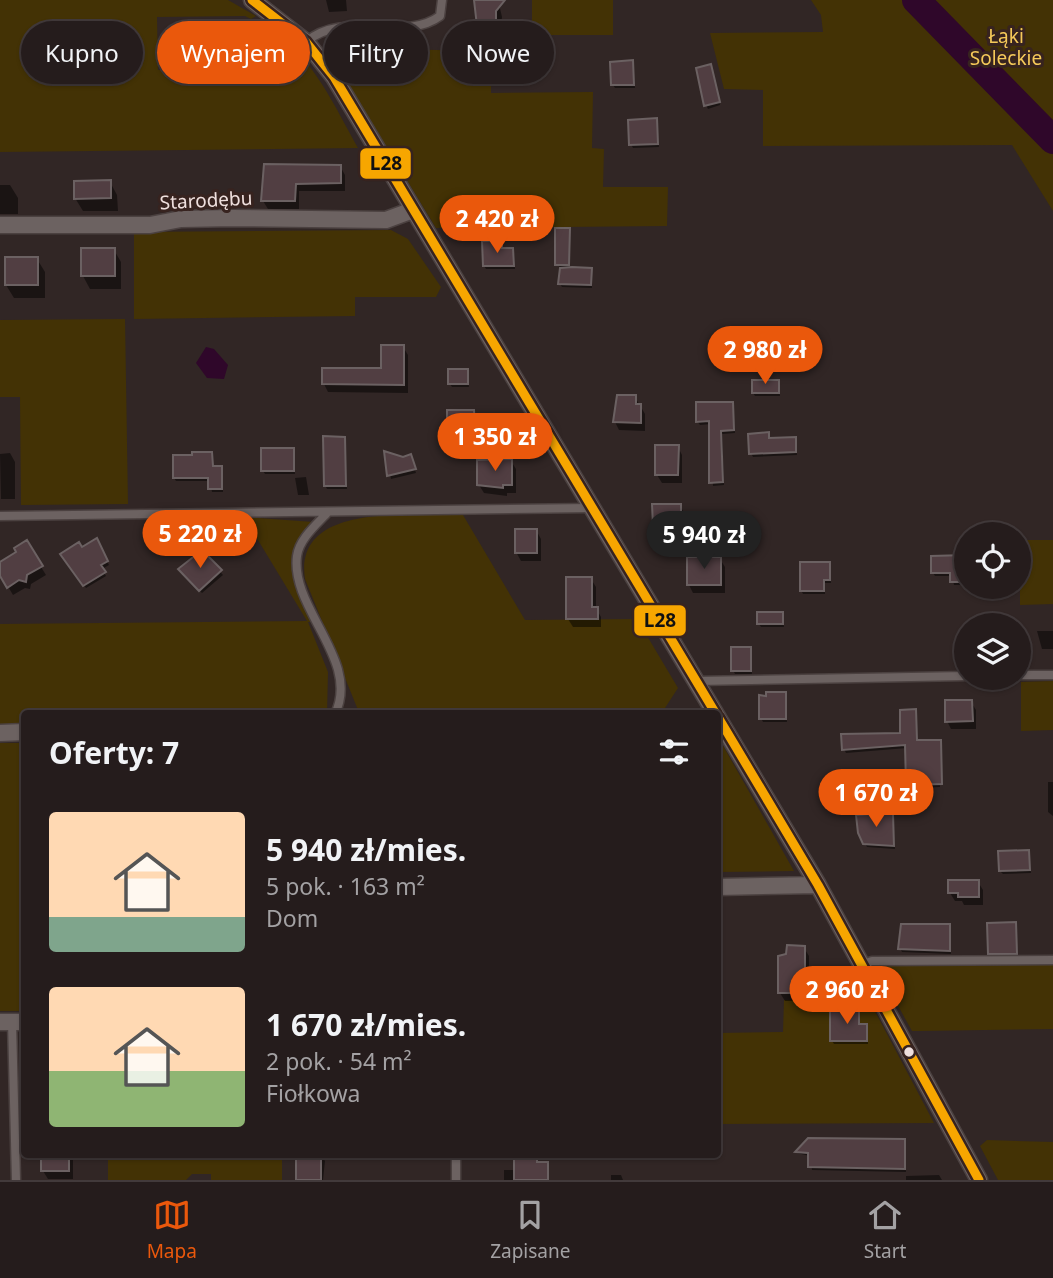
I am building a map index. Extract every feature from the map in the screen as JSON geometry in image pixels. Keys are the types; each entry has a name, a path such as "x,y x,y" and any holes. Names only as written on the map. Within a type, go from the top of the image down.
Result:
{"street":[{"path":"252,0 280,21"},
{"path":"310,46 334,77 714,710"},
{"name":"Starodębu","path":"0,225 150,225 181,219 233,218 386,220 413,210"},
{"path":"721,724 863,964 979,1180"},
{"path":"0,733 21,732"},
{"path":"721,887 818,885"}],"lane":[{"path":"310,39 330,28 423,24 440,16 442,0"},
{"path":"0,516 591,508"},
{"path":"328,512 305,537 297,555 300,585 332,655 338,678 339,697 336,710"},
{"path":"1031,675 1053,675"},
{"path":"698,681 954,676"},
{"path":"863,964 872,961 1053,960"},
{"path":"12,1022 16,1180"},
{"path":"456,1158 456,1180"}],"green space":[{"path":"0,0 228,0 256,16 251,19 245,16 157,17 157,84 310,84 310,67 332,100 358,148 0,152"},
{"path":"532,0 613,0 613,35 554,35 554,21 532,21"},
{"name":"Łąki Soleckie","path":"811,0 1053,0 1053,211 1012,145 763,146 763,90 724,89 710,33 823,32 821,15"},
{"path":"428,50 442,50 442,84 491,84 491,93 593,92 592,148 604,149 603,187 668,187 667,226 436,228 348,84 428,84"},
{"path":"391,230 408,239 441,287 436,297 355,297 355,316 134,319 134,232"},
{"path":"125,319 128,504 21,505 20,397 0,397 0,320"},
{"path":"416,514 463,515 525,620 637,619 678,688 665,708 358,710 305,579 306,554 318,536 337,525 361,518"},
{"path":"244,517 314,522 298,549 294,571 300,593 314,622 308,622 328,672 327,710 21,710 21,727 0,727 0,624 307,621"},
{"path":"1031,540 1053,540 1053,604 1020,605 1020,599 1031,599"},
{"path":"1053,681 1053,730 1021,731 1021,690 1031,690 1031,682"},
{"path":"721,742 794,871 721,872"},
{"path":"0,743 21,743 21,1011 0,1011"},
{"path":"1053,965 1053,1029 919,1031 912,1031 876,966"},
{"path":"784,1000 869,1000 934,1123 721,1124 721,1033 783,1032"},
{"path":"987,1140 1053,1142 1053,1180 998,1180 980,1146"},
{"path":"108,1158 282,1158 282,1180 211,1180 211,1174 192,1174 186,1180 108,1180"}],"shaded area":[{"path":"206,347 214,349 228,365 224,379 207,378 196,363"}],"building":[{"path":"474,0 505,0 496,11 496,21 476,21"},
{"path":"633,60 634,85 611,85 610,62"},
{"path":"711,64 720,102 704,106 696,68"},
{"path":"657,118 658,144 629,145 628,120"},
{"path":"264,164 341,165 341,183 296,184 295,201 261,201"},
{"path":"111,180 111,198 74,199 74,181"},
{"path":"555,228 570,228 569,265 555,265"},
{"path":"482,241 502,241 502,248 513,248 514,266 483,266"},
{"path":"81,248 115,248 115,276 81,276"},
{"path":"5,257 38,257 38,285 5,285"},
{"path":"560,268 592,268 591,285 558,284"},
{"path":"381,345 404,345 404,385 322,384 322,368 381,368"},
{"path":"448,369 468,369 468,384 448,384"},
{"path":"752,380 779,380 779,393 752,393"},
{"path":"617,395 636,395 636,404 641,404 641,423 613,422"},
{"path":"696,402 733,402 734,430 721,431 723,482 709,483 709,421 696,422"},
{"path":"447,410 474,410 475,431 452,431 452,423 447,423"},
{"path":"769,432 769,438 796,437 796,452 749,454 748,434"},
{"path":"323,436 345,437 346,486 324,486"},
{"path":"655,445 679,445 678,475 655,475"},
{"path":"261,448 294,448 294,471 261,471"},
{"path":"384,451 403,457 411,454 416,469 387,476"},
{"path":"192,452 212,452 213,466 222,466 222,489 208,489 208,478 173,478 173,455 192,455"},
{"path":"512,459 512,485 503,485 503,488 477,485 477,460"},
{"path":"652,504 681,504 681,526 653,526"},
{"path":"515,529 537,529 537,553 515,553"},
{"path":"97,538 108,561 101,565 106,572 83,586 60,554 79,542 82,547"},
{"path":"27,540 43,566 27,575 26,582 19,580 7,588 0,576 0,562 16,552 14,548"},
{"path":"202,550 222,570 199,591 178,569"},
{"path":"954,555 954,582 950,582 950,573 931,573 931,556"},
{"path":"687,557 721,557 721,585 687,585"},
{"path":"800,562 830,562 830,580 824,580 824,591 800,591"},
{"path":"566,577 592,577 592,607 598,607 598,619 566,619"},
{"path":"757,612 783,612 783,624 757,624"},
{"path":"731,647 751,647 751,671 731,671"},
{"path":"766,692 786,692 786,719 759,719 759,695 766,696"},
{"path":"945,700 972,700 973,721 945,722"},
{"path":"916,709 917,740 941,740 942,784 906,785 905,745 842,750 841,734 900,733 900,710"},
{"path":"893,814 894,846 863,844 858,833 856,815"},
{"path":"1029,850 1030,870 999,871 998,851"},
{"path":"948,880 979,880 979,897 958,897 958,893 948,893"},
{"path":"1016,922 1017,954 988,954 987,923"},
{"path":"901,924 950,924 950,951 898,949"},
{"path":"787,945 805,946 805,978 798,978 798,993 778,993 778,956 786,954"},
{"path":"830,1010 859,1010 859,1024 867,1024 867,1041 830,1041"},
{"path":"808,1138 905,1139 905,1169 808,1167 808,1153 795,1152"},
{"path":"41,1158 69,1158 69,1171 41,1171"},
{"path":"296,1158 321,1158 321,1180 296,1180"},
{"path":"514,1158 537,1158 537,1162 548,1162 548,1180 514,1180"}],"waterway":[{"path":"916,0 1053,140"}],"transit line":[{"name":"L28","path":"252,0 306,42 334,77 714,710"},
{"name":"L28","path":"721,722 818,885 979,1180"}]}
